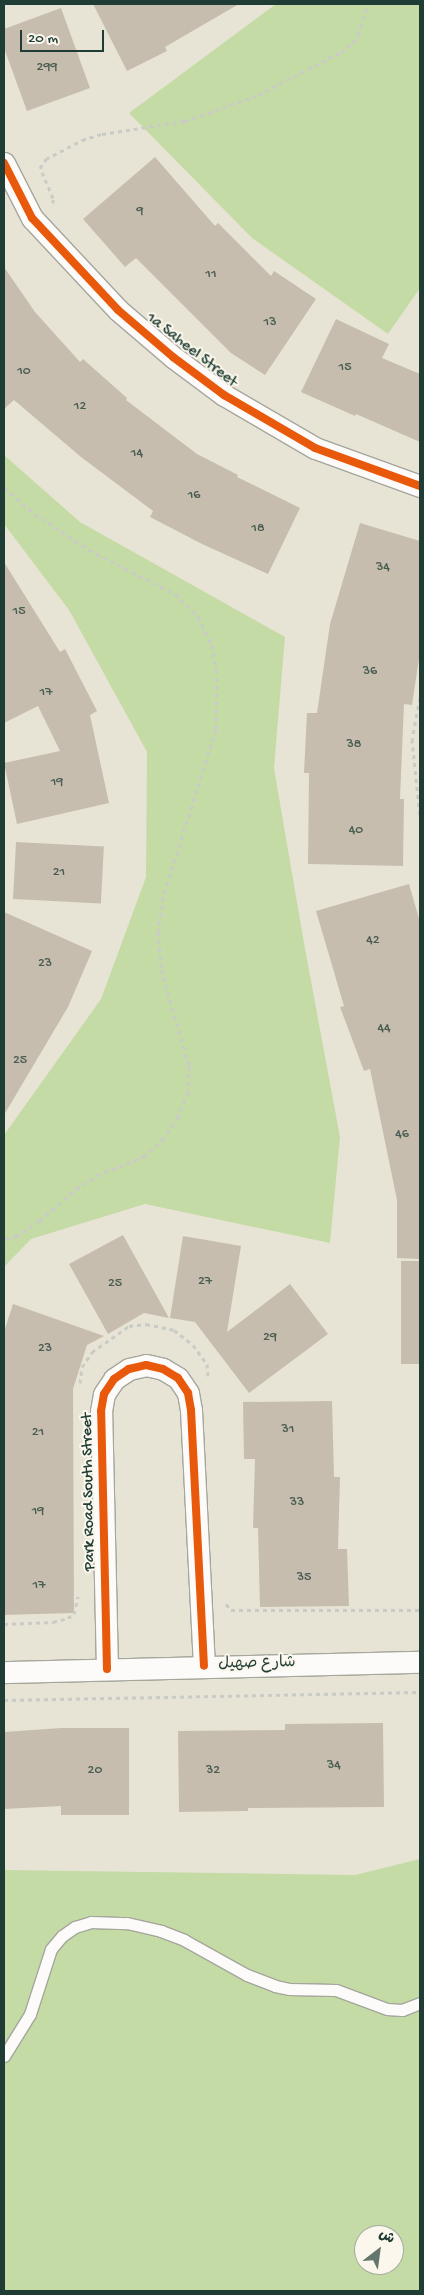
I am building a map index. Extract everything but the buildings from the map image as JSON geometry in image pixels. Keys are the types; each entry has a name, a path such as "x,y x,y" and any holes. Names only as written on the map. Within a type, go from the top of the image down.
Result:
{"street":[{"name":"1a Saheel Street","path":"4,163 32,218 118,310 173,357 224,395 315,448 420,486"},
{"name":"Park Road South Street","path":"107,1669 101,1411 104,1394 114,1379 128,1369 146,1365 163,1369 178,1378 188,1393 191,1410 204,1666"},
{"name":"شارع صهيل","path":"4,1672 420,1662"}],"lane":[{"path":"4,2056 30,2014 52,1949 62,1936 75,1927 91,1922 127,1922 161,1931 184,1940 247,1975 275,1986 289,1989 336,1990 387,2009 402,2010 420,2003"}],"path":[{"path":"32,218 52,204 53,198 40,168 46,159 82,140 102,134 185,121 258,96 341,52 353,42 358,35 368,4"},
{"path":"4,488 35,514 89,550 175,594 198,617 212,645 217,677 216,729 163,896 158,932 160,969 189,1066 188,1092 178,1117 164,1138 145,1156 100,1174 79,1187 39,1221 17,1236 4,1239"},
{"path":"420,698 412,739 420,818"},
{"path":"4,1700 420,1692"}],"green space":[{"path":"276,4 420,4 420,288 388,334 252,238 129,113"},
{"path":"4,455 80,522 285,637 274,768 340,1137 330,1243 145,1204 31,1239 4,1267 4,1135 101,999 146,877 147,752 69,610 4,524"},
{"path":"420,1859 420,2291 4,2291 4,1870 355,1875"}],"cycle path":[{"path":"4,163 32,218 118,310 173,357 224,395 315,448 420,486"},
{"path":"107,1669 101,1411 104,1394 114,1379 129,1369 146,1365 163,1369 178,1378 188,1393 191,1410 204,1666"}]}
